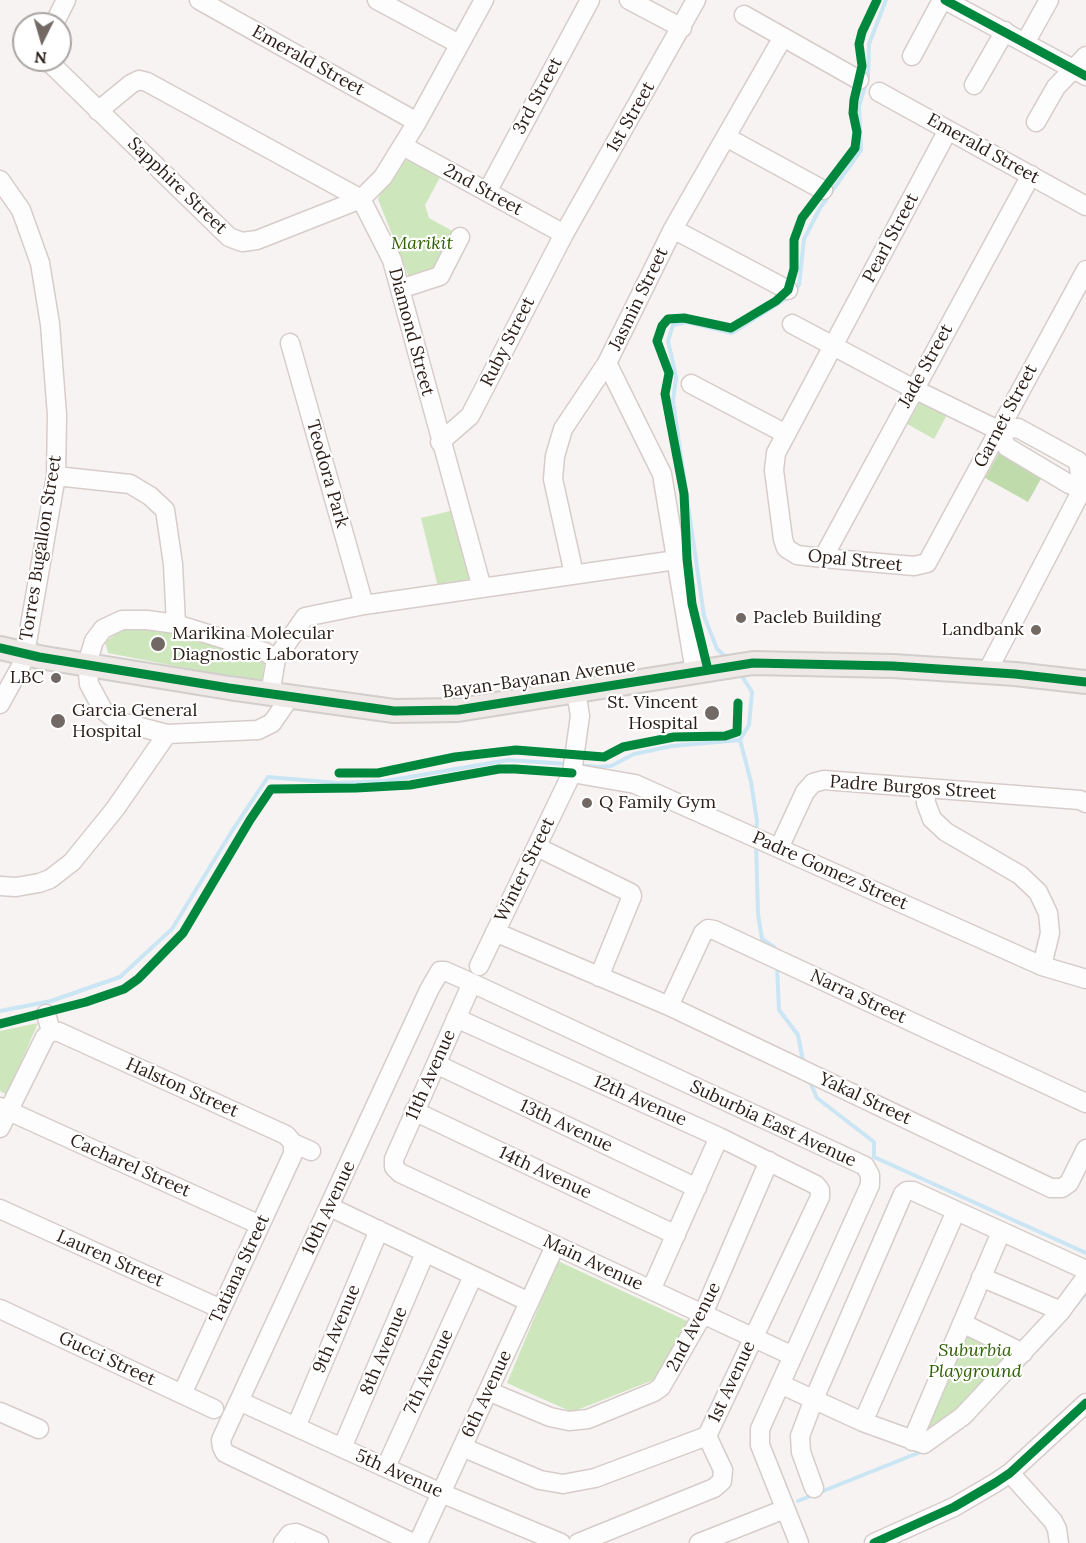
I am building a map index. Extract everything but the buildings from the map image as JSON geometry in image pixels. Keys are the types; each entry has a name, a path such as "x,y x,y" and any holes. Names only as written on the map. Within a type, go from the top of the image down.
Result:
{"main road":[{"name":"Bayan-Bayanan Avenue","path":"0,648 25,654 367,709 414,711 458,710 753,663 837,664 987,672 1086,682"}],"street":[{"name":"Emerald Street","path":"199,0 417,122"},
{"name":"Sapphire Street","path":"59,72 229,237 242,242 256,240 361,199 383,177 417,122 484,0"},
{"name":"3rd Street","path":"487,192 590,0"},
{"path":"629,0 682,28"},
{"name":"1st Street","path":"564,234 696,0"},
{"path":"912,56 944,0 971,6 1025,43 1082,67 1056,87 1036,122"},
{"path":"1025,43 1049,0"},
{"path":"387,2 459,44"},
{"path":"744,15 860,80"},
{"path":"974,85 1005,31"},
{"name":"Jasmin Street","path":"574,574 553,479 555,456 563,429 607,363 673,229 783,37"},
{"path":"98,111 131,84 139,80 147,82 361,199"},
{"name":"Emerald Street","path":"879,92 1086,206"},
{"name":"Pearl Street","path":"834,346 948,130"},
{"path":"726,137 824,190"},
{"name":"2nd Street","path":"403,146 564,234"},
{"name":"Jade Street","path":"823,558 1031,175"},
{"name":"Torres Bugallon Street","path":"0,180 21,210 40,263 57,402 56,476 25,654 0,704"},
{"name":"Diamond Street","path":"361,199 392,260 440,442 482,588"},
{"path":"673,229 788,290"},
{"name":"Ruby Street","path":"440,442 470,416 564,234"},
{"path":"400,289 440,276 460,237"},
{"name":"Garnet Street","path":"927,563 1086,270"},
{"path":"792,324 914,389 998,430 1018,428 1078,461 1085,487 987,672"},
{"name":"Teodora Park","path":"290,343 364,605"},
{"name":"Opal Street","path":"834,346 776,453 774,470 786,548 796,555 823,558 914,566 927,563"},
{"path":"607,363 662,474 695,672"},
{"path":"691,384 786,434"},
{"path":"998,430 1007,447 1069,484 1085,487"},
{"path":"56,476 130,484 150,496 165,510 176,624"},
{"path":"276,658 265,652 176,624 147,620 122,620 103,629 94,641 87,664 89,684 103,710 117,722 166,734 258,730 272,723 280,695 276,658 305,617 364,605 676,560"},
{"path":"574,766 580,716 576,691"},
{"path":"0,886 16,887 39,883 50,879 72,862 115,809 166,734"},
{"name":"Padre Gomez Street","path":"574,766 635,784 1042,966 1086,979"},
{"name":"Winter Street","path":"475,975 574,766"},
{"name":"Padre Burgos Street","path":"779,848 805,792 813,783 824,780 1080,800 1086,803"},
{"path":"925,788 926,803 932,819 946,832 1020,875 1038,892 1048,913 1050,933 1042,966"},
{"path":"537,847 631,893 632,896 599,977"},
{"name":"Narra Street","path":"669,1006 702,933 708,929 714,930 1086,1103"},
{"name":"Yakal Street","path":"495,932 669,1006 1052,1188 1062,1188 1069,1183 1086,1149"},
{"name":"Suburbia East Avenue","path":"440,971 475,975 865,1166 870,1175 870,1185 760,1429 760,1445 799,1543"},
{"name":"10th Avenue","path":"413,1543 225,1453 221,1440 429,990 440,971"},
{"name":"11th Avenue","path":"394,1167 393,1160 475,975"},
{"path":"0,1128 4,1109 45,1037 51,1032 46,1014"},
{"name":"12th Avenue","path":"456,1018 719,1137 816,1185 820,1190"},
{"name":"Halston Street","path":"51,1032 59,1032 286,1135 293,1143 310,1151"},
{"name":"13th Avenue","path":"436,1064 697,1188"},
{"name":"Cacharel Street","path":"4,1109 260,1225"},
{"name":"14th Avenue","path":"414,1111 676,1235"},
{"path":"651,1290 719,1137"},
{"name":"Tatiana Street","path":"183,1394 293,1154 293,1143"},
{"name":"2nd Avenue","path":"488,1391 560,1420 569,1421 588,1419 661,1387 703,1314 769,1161"},
{"name":"Main Avenue","path":"394,1167 400,1173 793,1356"},
{"name":"1st Avenue","path":"462,1447 540,1480 563,1484 595,1478 707,1436 820,1197 820,1190"},
{"path":"814,1488 800,1445 800,1436 903,1194 913,1191 1086,1270"},
{"path":"330,1207 529,1302"},
{"name":"Lauren Street","path":"0,1209 221,1309"},
{"path":"863,1422 956,1211"},
{"name":"9th Avenue","path":"296,1427 379,1230"},
{"path":"912,1441 1001,1232"},
{"name":"6th Avenue","path":"418,1543 555,1246"},
{"name":"8th Avenue","path":"342,1448 425,1253"},
{"name":"7th Avenue","path":"386,1467 473,1276"},
{"path":"981,1277 1061,1311"},
{"path":"780,1384 863,1422 924,1444 956,1422 1023,1353 1061,1311 1086,1277"},
{"name":"Gucci Street","path":"0,1309 214,1409"},
{"path":"962,1323 1023,1353"},
{"name":"5th Avenue","path":"239,1401 441,1493 561,1543"},
{"path":"874,1543 954,1507 1010,1473 1086,1405"},
{"path":"0,1412 39,1429"},
{"path":"578,1543 714,1488 722,1481 723,1470 707,1436"},
{"path":"1010,1473 1053,1521 1059,1543"},
{"path":"699,1543 785,1509"},
{"path":"283,1543 290,1534 296,1533 319,1543"}],"green space":[{"name":"Marikit","path":"404,149 444,170 425,205 429,218 456,233 435,272 410,280 378,199"},
{"path":"921,400 947,415 934,439 907,424"},
{"path":"999,453 1042,477 1028,502 985,478"},
{"path":"454,510 472,578 438,587 421,518"},
{"path":"131,623 174,628 265,658 262,683 108,653 105,642"},
{"path":"38,1023 7,1095 0,1091 0,1031"},
{"path":"558,1261 687,1321 661,1377 572,1412 507,1383"},
{"name":"Suburbia Playground","path":"963,1327 1016,1354 949,1422 918,1440"}],"waterway":[{"path":"795,291 799,285 804,239 820,208 861,150 859,106 868,77 869,44 886,0"},
{"path":"728,659 717,649 704,616 673,401 676,377 668,341 673,325 687,322 732,333 790,296"},
{"path":"578,765 611,766 634,754 672,746 740,740 749,725 752,692 740,673"},
{"path":"740,740 751,782 757,821 756,833"},
{"path":"0,1011 51,1001 120,977 172,929 268,777 338,783 386,781 508,760 568,764"},
{"path":"756,843 758,914 762,939 774,947 775,952"},
{"path":"777,966 779,1010 798,1035 803,1061"},
{"path":"810,1082 817,1098 874,1142 874,1157 1086,1253"},
{"path":"1075,1306 1086,1293"},
{"path":"1011,1377 1059,1326"},
{"path":"798,1501 923,1451"}],"cycle path":[{"path":"708,670 692,604 684,494 665,394 669,373 657,341 662,326 668,319 684,318 731,328 776,301 788,290 794,269 794,240 802,218 855,148 857,132 853,113 854,100 862,66 859,44 877,0"},
{"path":"945,0 1086,76"},
{"path":"0,648 39,657 229,688 394,711 458,710 753,663 893,666 1015,674 1086,682"},
{"path":"339,773 378,773 455,757 516,750 604,757 623,747 674,737 725,736 737,732 738,703"},
{"path":"0,1024 86,1002 124,989 138,979 183,933 271,789 410,785 499,769 572,773"},
{"path":"874,1543 954,1507 995,1483 1010,1473 1086,1403"}],"place":[{"name":"Pacleb Building","path":"741,618"},
{"name":"Landbank","path":"1036,630"},
{"name":"Marikina Molecular Diagnostic Laboratory","path":"158,644"},
{"name":"LBC","path":"56,678"},
{"name":"St. Vincent Hospital","path":"712,713"},
{"name":"Garcia General Hospital","path":"58,721"},
{"name":"Q Family Gym","path":"587,803"}]}
